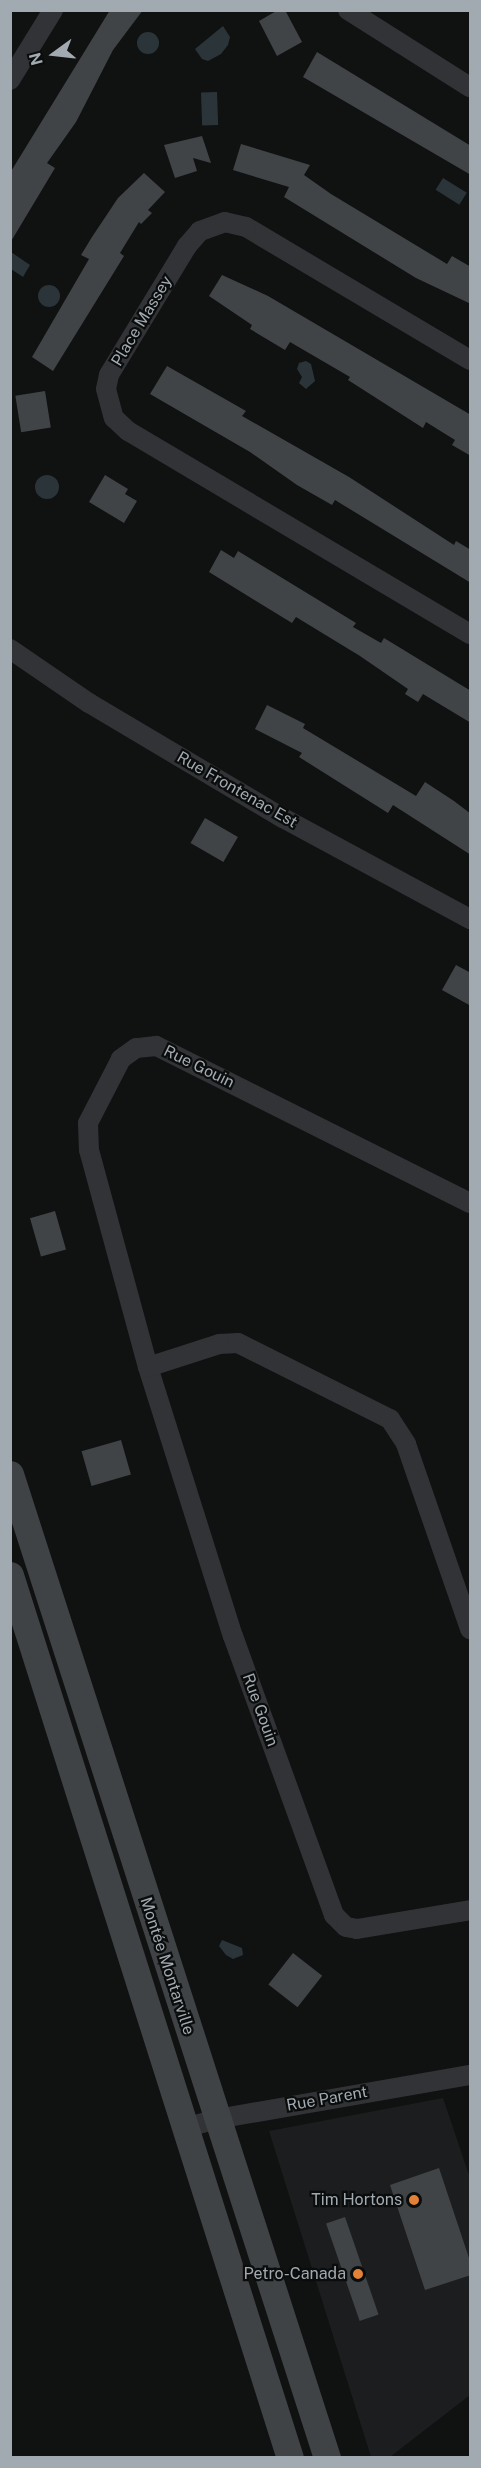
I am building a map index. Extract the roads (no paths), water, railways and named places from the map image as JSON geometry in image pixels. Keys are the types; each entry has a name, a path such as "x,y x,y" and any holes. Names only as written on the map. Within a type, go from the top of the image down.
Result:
{"street":[{"path":"10,81 53,10"},
{"path":"348,10 471,87"},
{"name":"Place Massey","path":"471,360 246,227 225,222 200,231 187,246 109,375 106,389 114,418 128,430 471,634"},
{"name":"Rue Frontenac Est","path":"10,649 89,703 283,818 471,919"},
{"name":"Rue Gouin","path":"471,1203 168,1049 156,1046 136,1048 125,1054 113,1071 90,1116 86,1136 148,1367 233,1636 334,1915 346,1927 357,1929 471,1910"},
{"path":"148,1367 219,1344 238,1343 390,1419 406,1444 466,1601 471,1629"},
{"name":"Montée Montarville","path":"10,1474 327,2457"},
{"name":"Montée Montarville","path":"10,1575 290,2457"},
{"name":"Rue Parent","path":"185,2128 217,2119 471,2075"}],"place":[{"name":"Tim Hortons","path":"414,2200"},
{"name":"Petro-Canada","path":"358,2274"}]}
